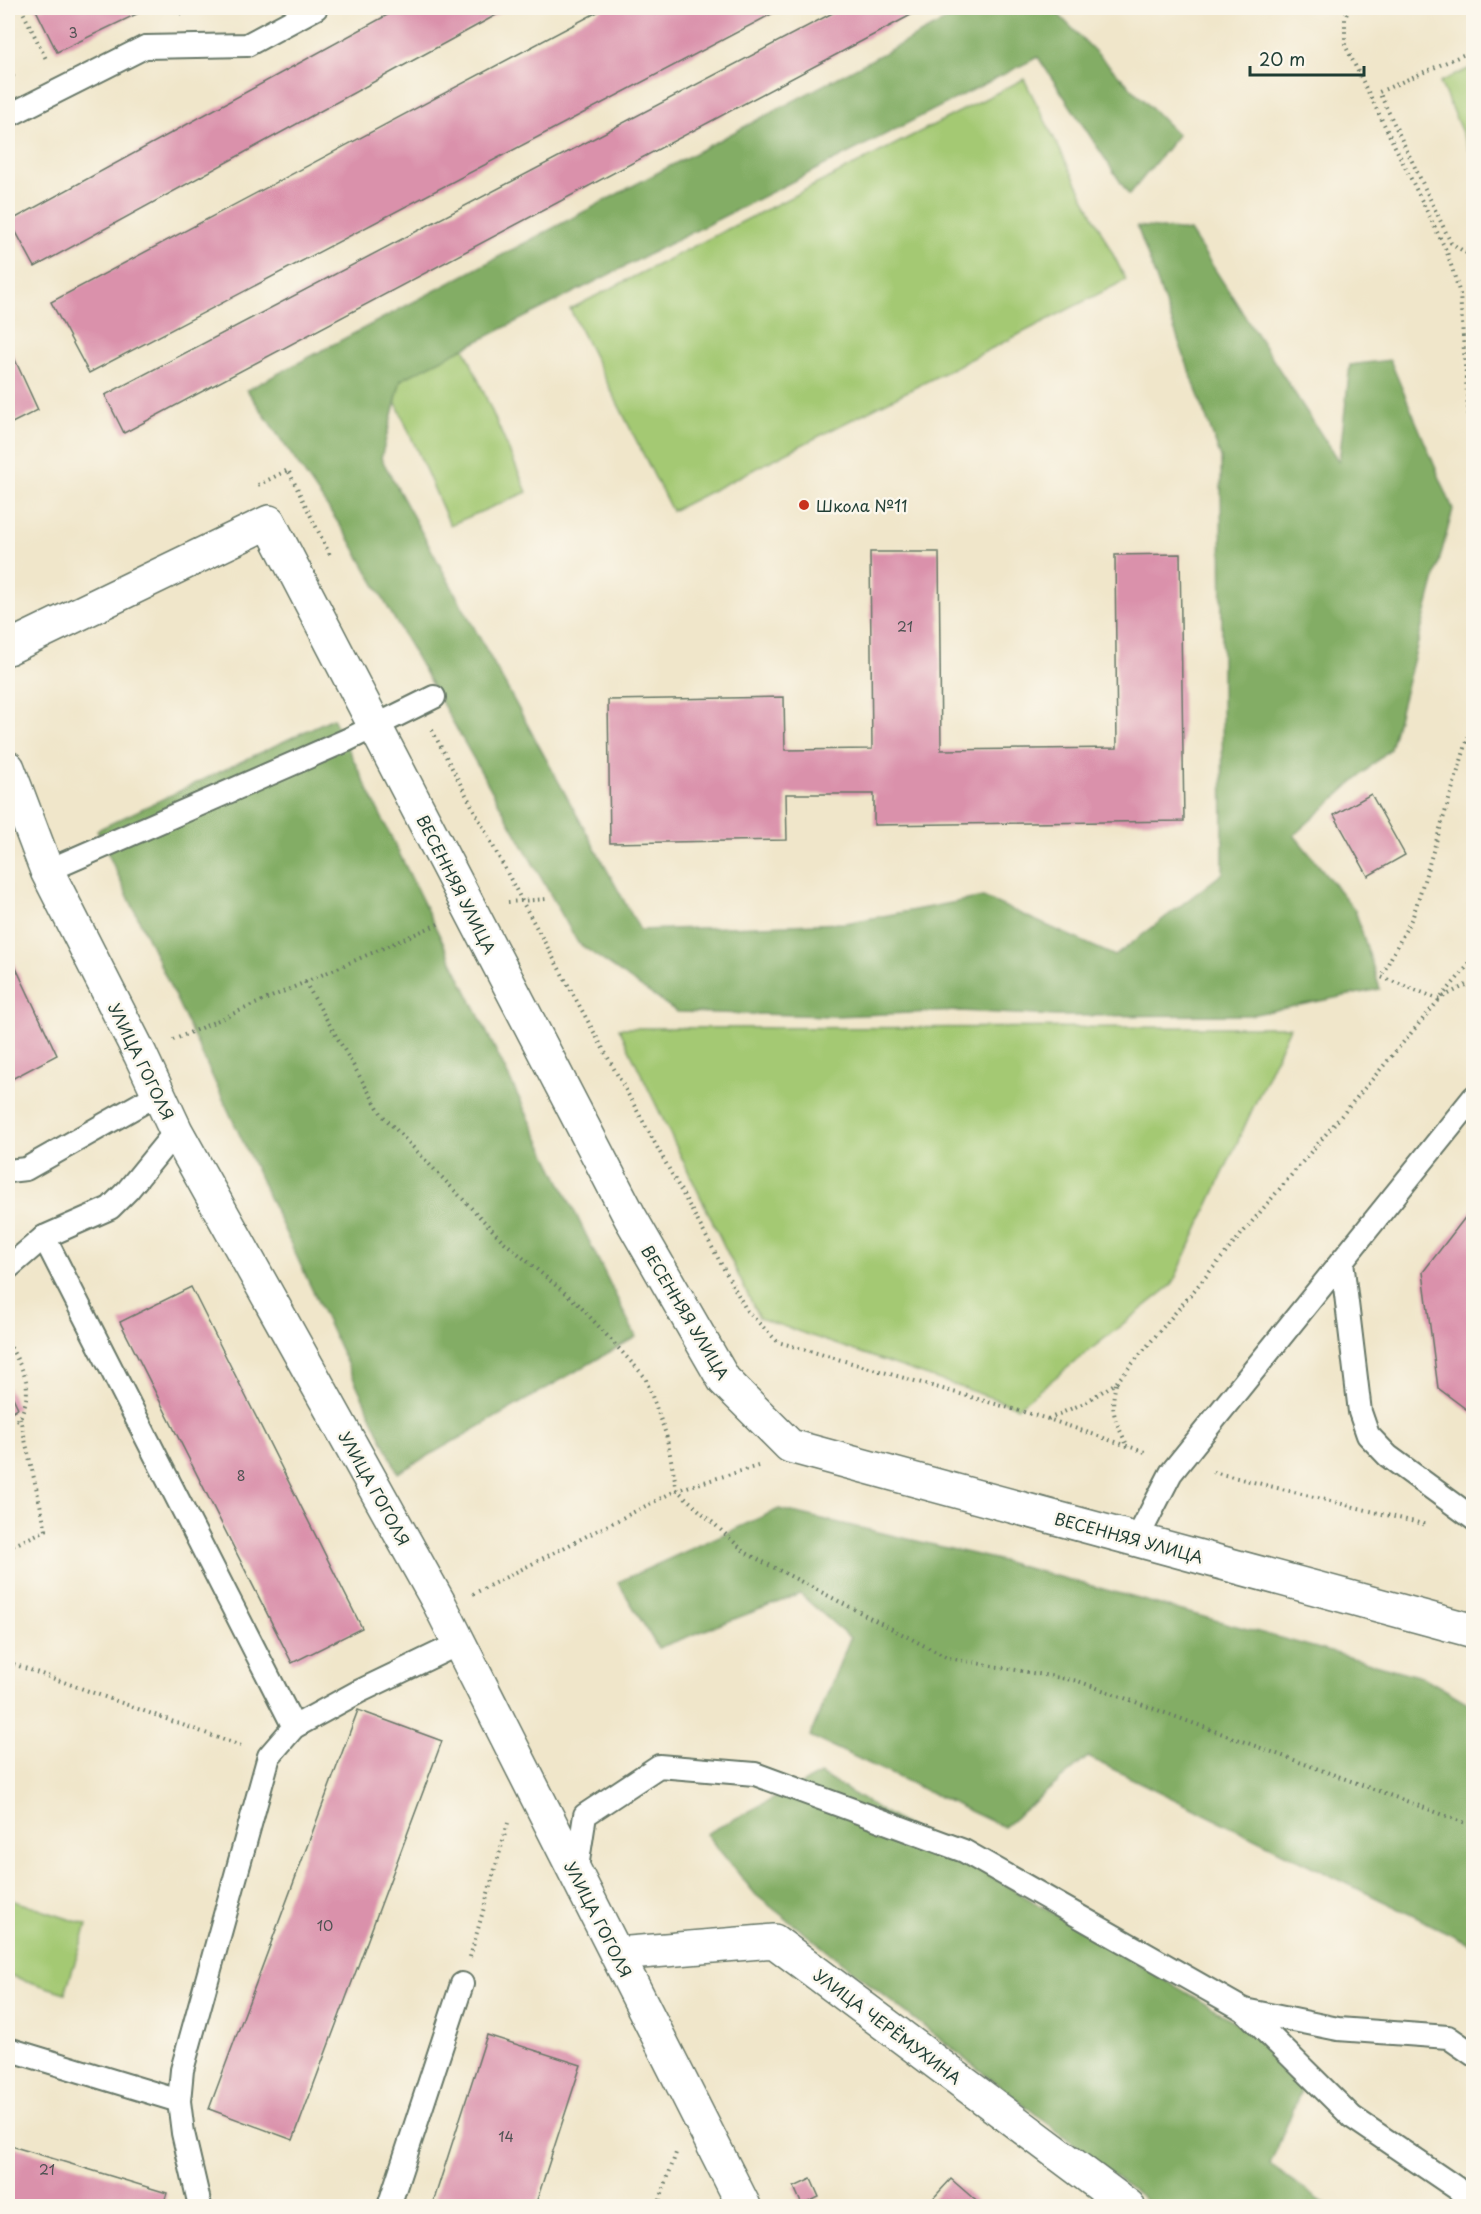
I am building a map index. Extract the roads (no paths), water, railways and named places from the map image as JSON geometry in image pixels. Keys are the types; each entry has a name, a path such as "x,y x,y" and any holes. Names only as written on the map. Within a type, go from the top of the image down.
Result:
{"street":[{"name":"ВЕСЕННЯЯ УЛИЦА","path":"8,648 269,522 642,1238 724,1380 789,1446 1473,1631"},
{"name":"УЛИЦА ГОГОЛЯ","path":"8,768 47,872 140,1054 176,1131 460,1643 744,2206"},
{"name":"УЛИЦА ЧЕРЁМУХИНА","path":"617,1954 774,1941 1128,2206"}],"lane":[{"path":"8,116 145,47 247,45 316,8"},
{"path":"47,872 376,726 426,701"},
{"path":"8,1171 26,1169 158,1094"},
{"path":"1137,1539 1171,1473 1473,1097"},
{"path":"8,1268 44,1237 110,1208 128,1190 176,1131"},
{"path":"44,1237 294,1727"},
{"path":"1342,1262 1360,1412 1368,1435 1388,1456 1473,1518"},
{"path":"200,2206 183,2133 179,2102 182,2070 269,1756 294,1727 358,1692 460,1643"},
{"path":"576,1874 585,1815 659,1766 755,1774 964,1851 1244,2010 1352,2117 1473,2200"},
{"path":"389,2206 462,1984"},
{"path":"1244,2010 1338,2029 1448,2037 1473,2055"},
{"path":"8,2049 179,2102"}],"place":[{"name":"Школа №11","path":"804,505"}]}
